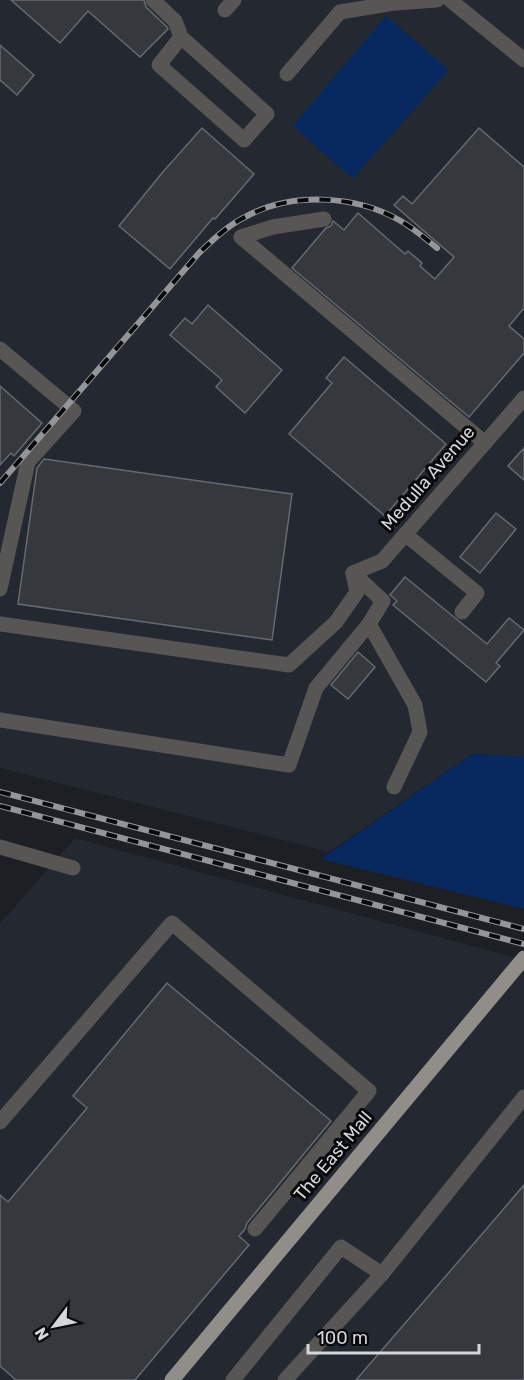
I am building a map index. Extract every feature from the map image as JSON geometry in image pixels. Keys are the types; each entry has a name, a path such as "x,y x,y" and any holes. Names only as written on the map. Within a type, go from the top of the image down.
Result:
{"main road":[{"name":"The East Mall","path":"172,1380 524,958"}],"street":[{"path":"153,0 175,21 181,37 267,114 244,140 159,65 181,37"},
{"path":"287,74 340,12 394,3 437,0"},
{"path":"450,0 524,60"},
{"path":"324,219 273,227 241,237 485,443"},
{"path":"0,349 74,411 28,462 0,589"},
{"name":"Medulla Avenue","path":"353,573 382,561 524,398"},
{"path":"405,534 477,594 462,612"},
{"path":"0,624 289,665 336,622 357,592 353,573"},
{"path":"0,720 289,765 316,688 369,624 383,600 353,573"},
{"path":"369,624 415,705 420,732 394,787"},
{"path":"0,847 73,868"},
{"path":"0,1122 172,923 369,1091 255,1229"},
{"path":"285,1380 382,1274 524,1097"},
{"path":"233,1380 341,1247 382,1274"}],"shaded area":[{"path":"0,0 524,0 524,757 473,754 329,852 0,768"},
{"path":"386,16 449,70 353,179 293,126"},
{"path":"473,754 524,757 524,909 321,859"},
{"path":"75,838 524,960 524,1380 0,1380 0,924"}],"building":[{"path":"11,0 144,0 146,7 168,29 140,57 88,11 60,43"},
{"path":"0,45 34,75 17,95 0,80"},
{"path":"202,128 254,174 170,269 119,226"},
{"path":"479,128 524,167 524,308 509,326 524,339 524,353 469,417 292,268 333,221 344,230 358,213 405,254 408,251 422,263 420,266 435,279 454,257 394,205 403,196 412,204"},
{"path":"208,305 282,370 245,413 216,387 222,380 170,335 185,318 192,324"},
{"path":"344,357 446,444 385,516 289,434 332,383 326,378"},
{"path":"0,386 42,423 14,456 11,453 0,465"},
{"path":"524,448 524,480 508,466"},
{"path":"44,459 292,494 272,640 18,604 37,468"},
{"path":"496,513 516,529 480,573 460,557"},
{"path":"405,577 487,644 509,618 524,630 496,663 500,666 486,682 393,605 397,601 390,595"},
{"path":"358,652 375,667 348,699 331,685"},
{"path":"167,983 331,1121 247,1223 239,1236 249,1245 135,1380 16,1380 0,1366 0,1195 8,1202 87,1108 73,1096"},
{"path":"524,1185 524,1380 356,1380 483,1233"}],"railway":[{"path":"0,483 199,253 240,220 265,208 284,203 303,200 343,201 363,205 399,220 437,248"},
{"path":"0,792 524,929"},
{"path":"0,806 524,944"}]}
